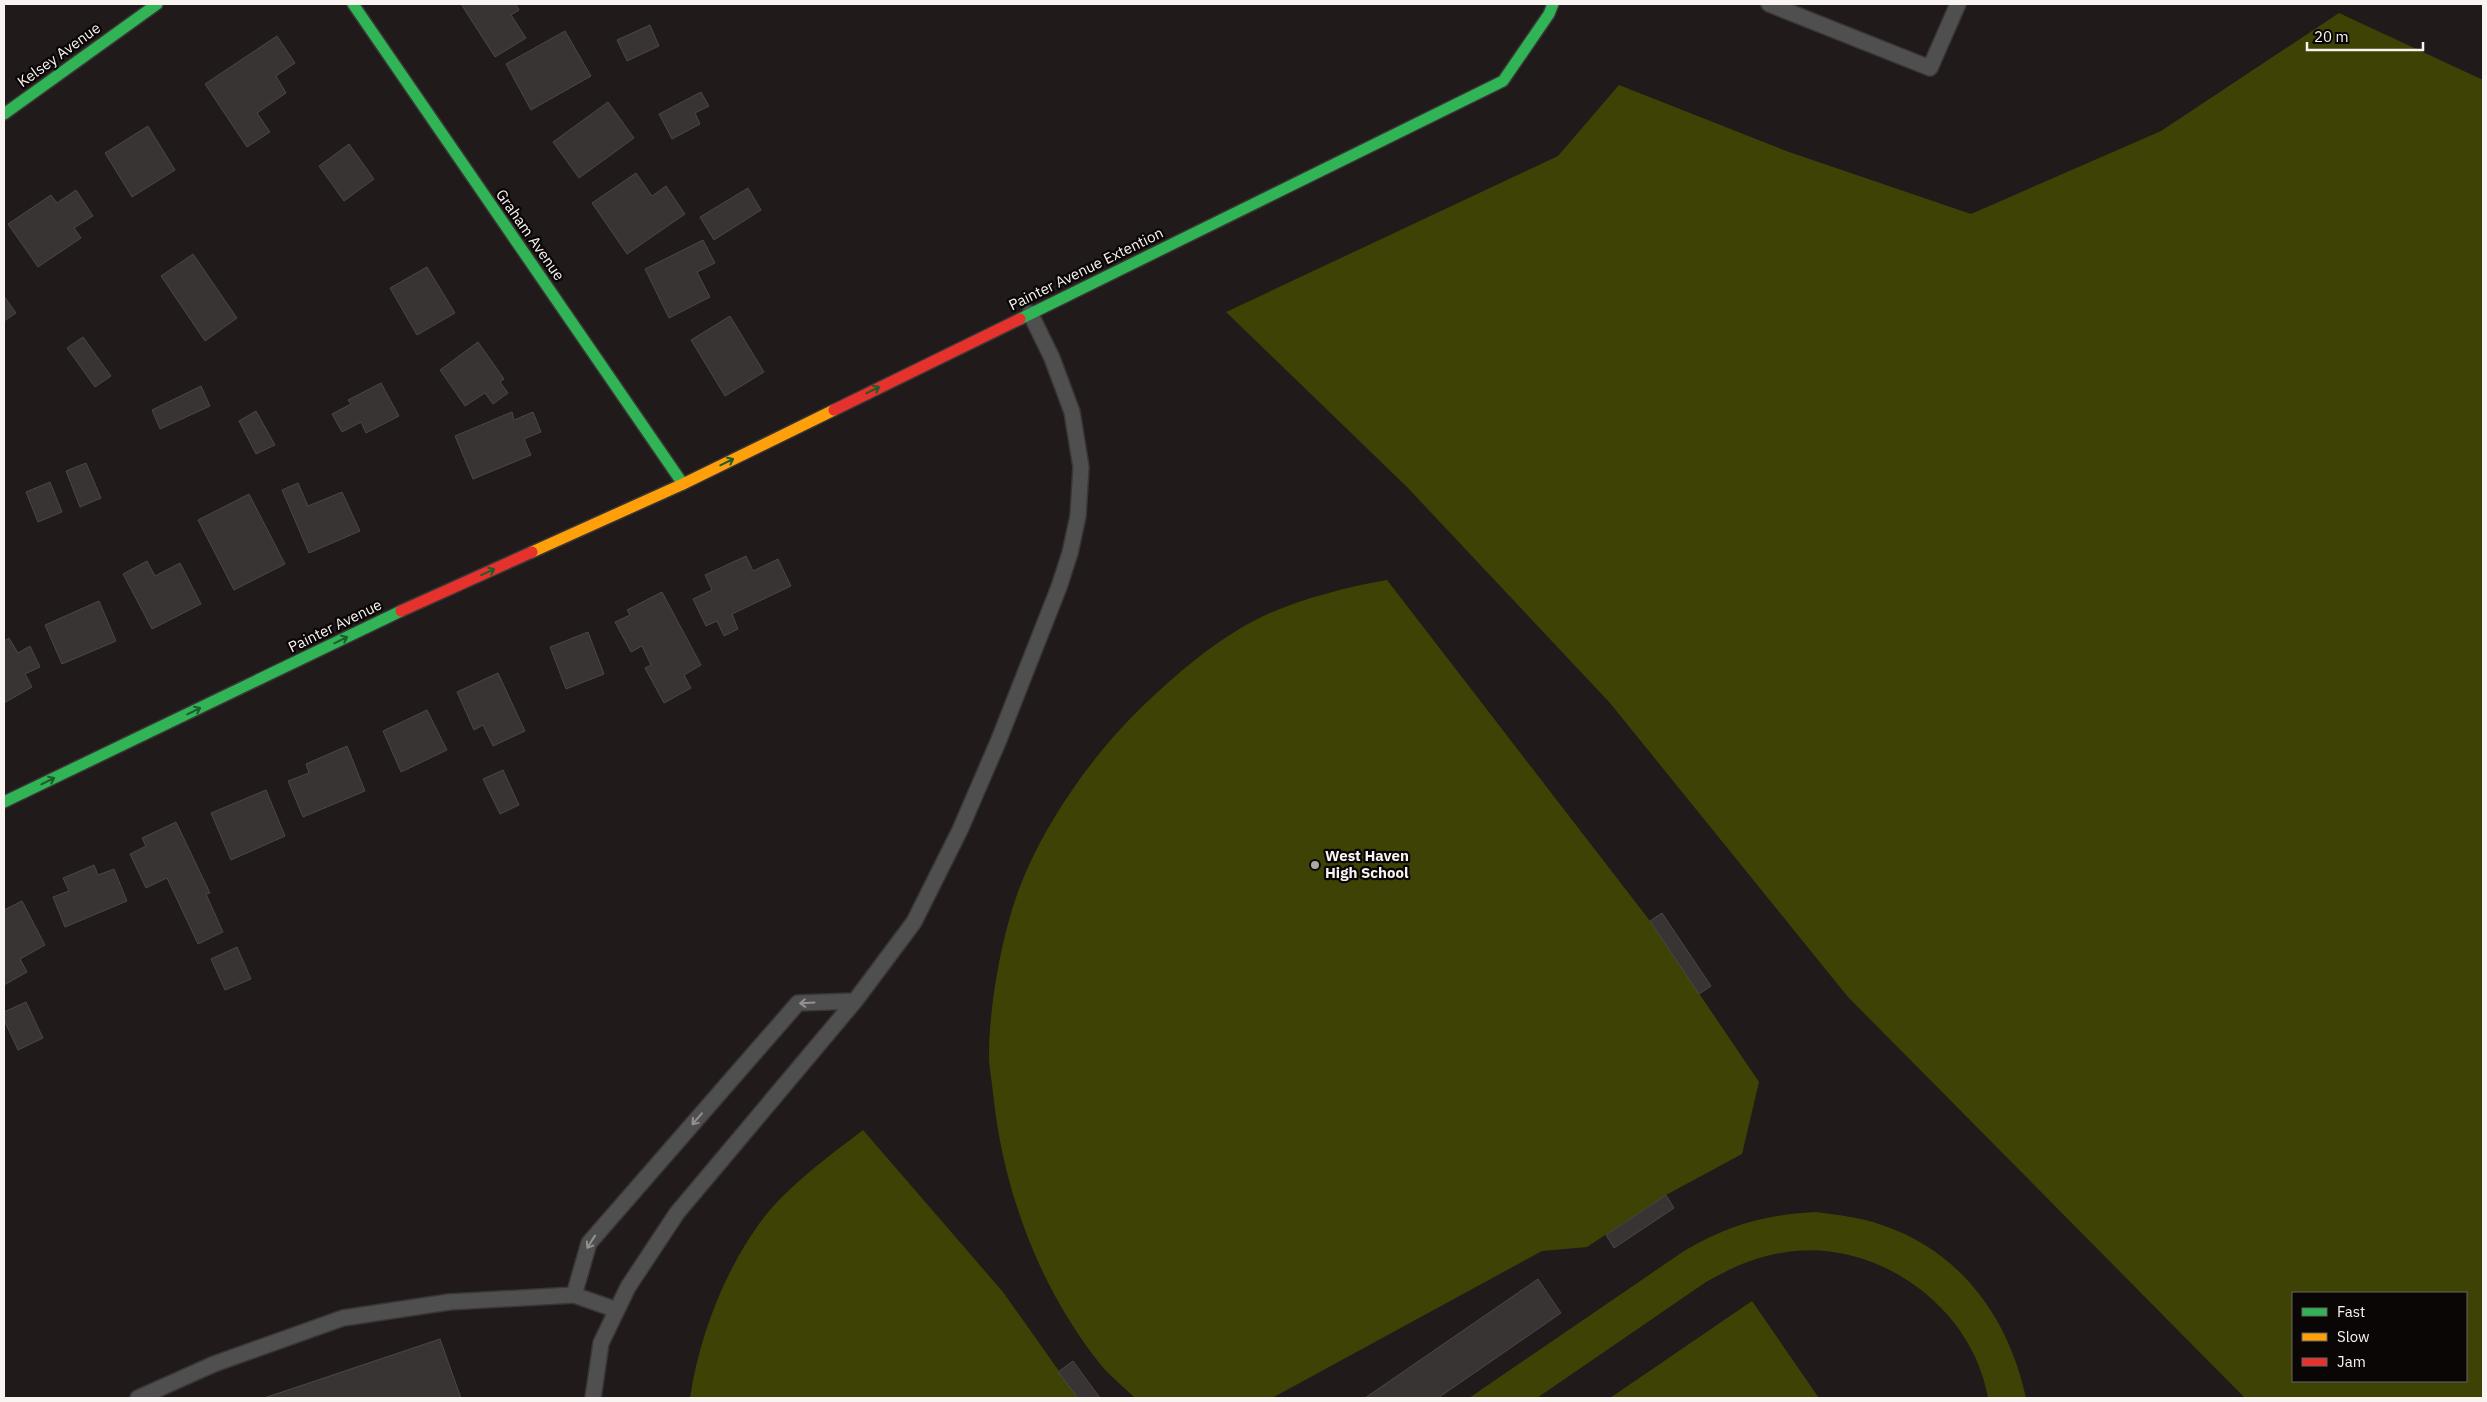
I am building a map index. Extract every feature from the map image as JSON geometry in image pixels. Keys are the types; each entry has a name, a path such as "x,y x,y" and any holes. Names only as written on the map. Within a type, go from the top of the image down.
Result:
{"street":[{"name":"Kelsey Avenue","path":"4,114 157,4"},
{"name":"Graham Avenue","path":"352,4 684,484"},
{"name":"Painter Avenue Extention","path":"684,484 1502,81 1549,14 1553,4"},
{"name":"Painter Avenue","path":"4,802 395,614 684,484"}],"lane":[{"path":"1769,4 1930,68 1958,4"},
{"path":"593,1398 601,1343 628,1287 677,1213 855,1001 914,922 960,830 998,742 1070,554 1078,516 1081,467 1072,412 1052,358 1030,313"},
{"path":"574,1295 589,1244 798,1003 855,1001"},
{"path":"138,1398 214,1364 344,1318 449,1302 574,1295 617,1310"}],"shaded area":[{"path":"2339,13 2483,80 2483,1398 2245,1398 1848,997 1610,703 1407,487 1226,312 1558,156 1619,85 1789,152 1971,214 2161,131"},
{"path":"1387,580 1650,921 1759,1082 1742,1154 1666,1195 1587,1247 1542,1251 1272,1398 1135,1398 1101,1365 1059,1304 1042,1271 1028,1236 1005,1166 990,1070 989,1039 996,982 1012,910 1034,854 1067,798 1085,772 1125,724 1174,677 1220,641 1270,613 1328,593"},
{"path":"863,1130 1003,1292 1078,1398 690,1398 694,1375 714,1307 746,1243 770,1210 795,1185"},
{"path":"1815,1212 1857,1218 1882,1225 1910,1237 1936,1252 1958,1271 1978,1292 2008,1341 2026,1398 1988,1398 1979,1366 1964,1337 1944,1311 1919,1288 1891,1271 1861,1258 1828,1251 1795,1251 1771,1255 1749,1262 1706,1282 1537,1398 1469,1398 1700,1242 1747,1223 1797,1213"},
{"path":"1752,1301 1819,1398 1610,1398"}],"building":[{"path":"461,4 516,4 519,10 511,15 526,38 495,57"},
{"path":"650,25 659,46 627,61 617,40"},
{"path":"565,31 591,76 531,110 506,64"},
{"path":"277,36 295,63 276,76 286,93 257,113 270,132 247,147 205,84"},
{"path":"701,92 709,106 695,113 700,124 672,139 659,114"},
{"path":"608,102 634,138 579,178 553,142"},
{"path":"148,126 175,170 132,197 105,153"},
{"path":"349,144 374,179 344,201 319,166"},
{"path":"636,173 652,196 666,186 685,214 627,254 592,203"},
{"path":"748,188 761,210 714,240 700,217"},
{"path":"76,190 93,216 74,228 81,238 38,267 8,224 51,195 57,203"},
{"path":"703,240 715,263 697,272 710,297 669,318 645,269"},
{"path":"193,254 237,318 205,341 161,276"},
{"path":"427,267 455,313 417,335 390,288"},
{"path":"4,296 16,313 4,321"},
{"path":"730,316 764,372 725,396 691,340"},
{"path":"83,337 111,376 95,387 67,348"},
{"path":"478,342 504,379 500,382 508,393 493,404 485,393 465,406 440,370"},
{"path":"381,383 399,416 366,433 361,422 342,432 332,414 351,404 348,400"},
{"path":"201,386 210,406 160,429 152,410"},
{"path":"256,411 275,445 256,454 239,421"},
{"path":"512,412 514,420 533,412 541,432 524,439 531,455 473,479 455,436"},
{"path":"86,463 101,498 80,507 66,471"},
{"path":"50,482 62,512 38,522 26,492"},
{"path":"298,483 308,506 342,492 360,531 309,553 282,490"},
{"path":"249,494 285,564 234,590 198,520"},
{"path":"746,556 753,571 778,559 791,586 732,614 738,629 724,636 717,621 706,626 693,599 712,590 705,575"},
{"path":"147,561 155,576 180,563 201,604 152,629 123,574"},
{"path":"662,592 701,665 684,675 691,688 664,703 645,668 651,665 642,646 631,652 615,622 630,615 627,610"},
{"path":"99,601 116,641 62,664 45,625"},
{"path":"588,632 604,674 566,689 550,647"},
{"path":"9,638 18,653 30,646 40,667 25,674 32,687 4,703 4,641"},
{"path":"498,673 525,731 493,746 483,725 474,730 457,692"},
{"path":"427,710 447,750 401,772 383,731"},
{"path":"347,746 365,791 303,817 288,781 309,773 306,764"},
{"path":"503,770 519,805 500,814 483,779"},
{"path":"266,790 285,836 231,860 211,813"},
{"path":"176,822 210,893 206,894 223,932 198,944 167,878 146,888 130,854 146,846 142,838"},
{"path":"94,865 98,875 114,869 127,901 65,927 53,897 69,891 63,878"},
{"path":"22,901 45,945 20,959 27,972 4,985 4,910"},
{"path":"1662,913 1711,986 1699,994 1650,921"},
{"path":"237,947 251,979 225,990 211,959"},
{"path":"26,1002 43,1038 18,1050 4,1020 4,1012"},
{"path":"1666,1195 1674,1208 1614,1248 1606,1235"},
{"path":"1538,1279 1561,1313 1438,1398 1365,1398"},
{"path":"440,1339 461,1398 264,1398 297,1387"},
{"path":"1073,1361 1100,1398 1078,1398 1058,1372"}],"traffic: fast":[{"path":"4,114 157,4"},
{"path":"353,4 683,484"},
{"path":"1020,319 1503,81 1549,14 1553,4"},
{"path":"4,802 401,611"}],"traffic: slow":[{"path":"532,552 683,484 834,410"}],"traffic: jam":[{"path":"834,410 1020,319"},
{"path":"401,611 532,552"}],"place":[{"name":"West Haven High School","path":"1315,865"}]}
